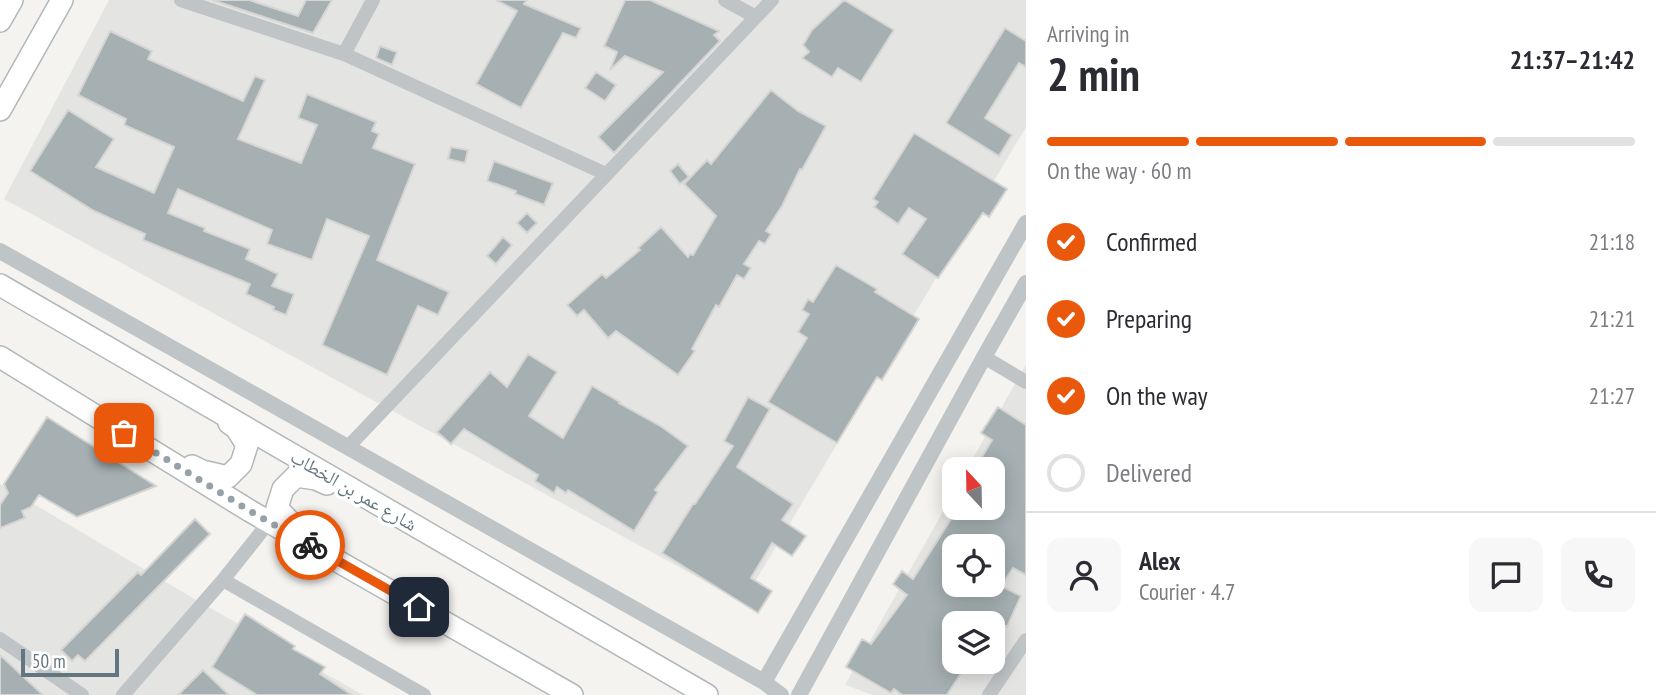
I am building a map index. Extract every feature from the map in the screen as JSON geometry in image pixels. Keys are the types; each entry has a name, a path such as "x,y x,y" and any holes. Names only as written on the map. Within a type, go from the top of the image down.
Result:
{"main road":[{"path":"0,21 12,0"},
{"path":"0,110 62,0"},
{"name":"شارع عمر بن الخطاب","path":"0,285 708,695"},
{"path":"0,357 269,522 572,695"},
{"path":"124,433 202,471 228,477 241,464 247,445 236,428 148,371"},
{"path":"375,582 292,524 277,508 283,489 296,476 316,479 399,516"}],"street":[{"path":"181,0 344,54 607,174"},
{"path":"344,54 373,0"},
{"path":"725,0 756,17"},
{"path":"348,447 772,0"},
{"path":"764,682 1026,223"},
{"path":"0,251 764,682 781,695"},
{"path":"799,695 1026,283"},
{"path":"984,357 1026,382"},
{"path":"123,695 223,580 269,522"},
{"path":"223,580 424,695"},
{"path":"0,639 82,695"},
{"path":"989,695 1026,640"}],"shaded area":[{"path":"109,0 1026,0 1026,127 743,602 4,199"},
{"path":"1026,364 1026,695 873,695 845,685 942,513 942,520 1005,520 1005,457 974,457"},
{"path":"0,484 198,601 363,695 0,695"}],"building":[{"path":"212,0 249,0 298,16 306,0 332,0 313,33"},
{"path":"496,0 527,0 524,4 581,28 576,38 563,33 521,108 476,84 517,11"},
{"path":"625,0 650,0 719,31 714,35 720,41 614,153 598,137 663,72 625,56 610,70 617,52 604,46"},
{"path":"844,0 894,30 861,82 838,68 832,77 802,58 809,52 803,45 812,30"},
{"path":"1005,28 1026,41 1026,67 1019,63 985,118 1012,135 999,156 946,123"},
{"path":"110,31 152,51 148,59 243,101 255,76 265,80 238,139 301,163 317,125 298,118 307,94 376,122 372,131 379,134 373,148 415,164 377,260 449,292 438,315 418,306 387,375 322,345 369,236 327,219 312,260 267,244 272,230 178,189 168,213 250,249 246,259 278,274 272,286 294,294 286,315 246,294 250,284 143,240 145,234 94,211 30,171 68,110 114,139 96,167 154,193 174,147 124,125 126,119 78,95"},
{"path":"380,46 397,52 392,65 376,58"},
{"path":"596,72 616,85 605,101 585,88"},
{"path":"771,90 798,111 826,126 766,231 771,234 765,244 759,241 744,264 751,268 744,279 737,275 719,307 716,305 692,349 695,351 678,375 616,331 608,338 584,310 577,316 567,305 602,274 606,278 640,250 638,248 661,227 688,257 693,255 716,216 684,184 707,160 711,164"},
{"path":"914,133 1007,189 989,217 983,213 938,278 902,254 926,219 909,208 898,224 874,207 878,202 873,199"},
{"path":"451,147 468,150 465,163 448,159"},
{"path":"494,161 553,183 544,205 487,181"},
{"path":"678,164 689,177 680,184 670,171"},
{"path":"527,213 537,223 527,233 517,223"},
{"path":"503,237 512,245 496,264 487,256"},
{"path":"836,265 877,289 875,292 919,319 882,380 877,377 837,443 768,402 807,338 798,332 809,314 802,310 808,299 813,302"},
{"path":"528,354 557,372 529,416 563,438 592,386 662,427 688,446 655,490 658,492 634,531 568,490 566,493 557,487 554,493 535,481 538,475 464,429 451,444 437,432 490,372 507,387"},
{"path":"748,397 770,409 737,467 793,504 782,520 806,536 792,556 772,543 751,578 772,591 758,613 662,553 733,446 724,441"},
{"path":"998,407 1026,425 1026,575 1013,568 1005,580 1005,534 942,534 942,597 1005,597 1005,588 1021,596 1007,627 1005,611 942,611 942,674 960,674 947,695 902,695 894,689 891,693 846,667 862,639 871,644 907,595 893,584 902,571 913,579 950,520 1005,520 1005,457 982,457 992,440 981,433"},
{"path":"47,417 156,486 77,517 39,495 31,507 22,511 25,518 0,528 0,505 8,493 4,484"},
{"path":"195,519 210,534 85,661 78,655 72,661 61,650 138,572 141,575"},
{"path":"245,614 295,646 293,649 325,667 320,674 352,695 257,695 212,667"},
{"path":"0,655 43,695 0,695"},
{"path":"203,670 229,695 178,695"}],"way so far":[{"path":"124,433 310,545"}],"route":[{"path":"310,545 419,607"}]}
